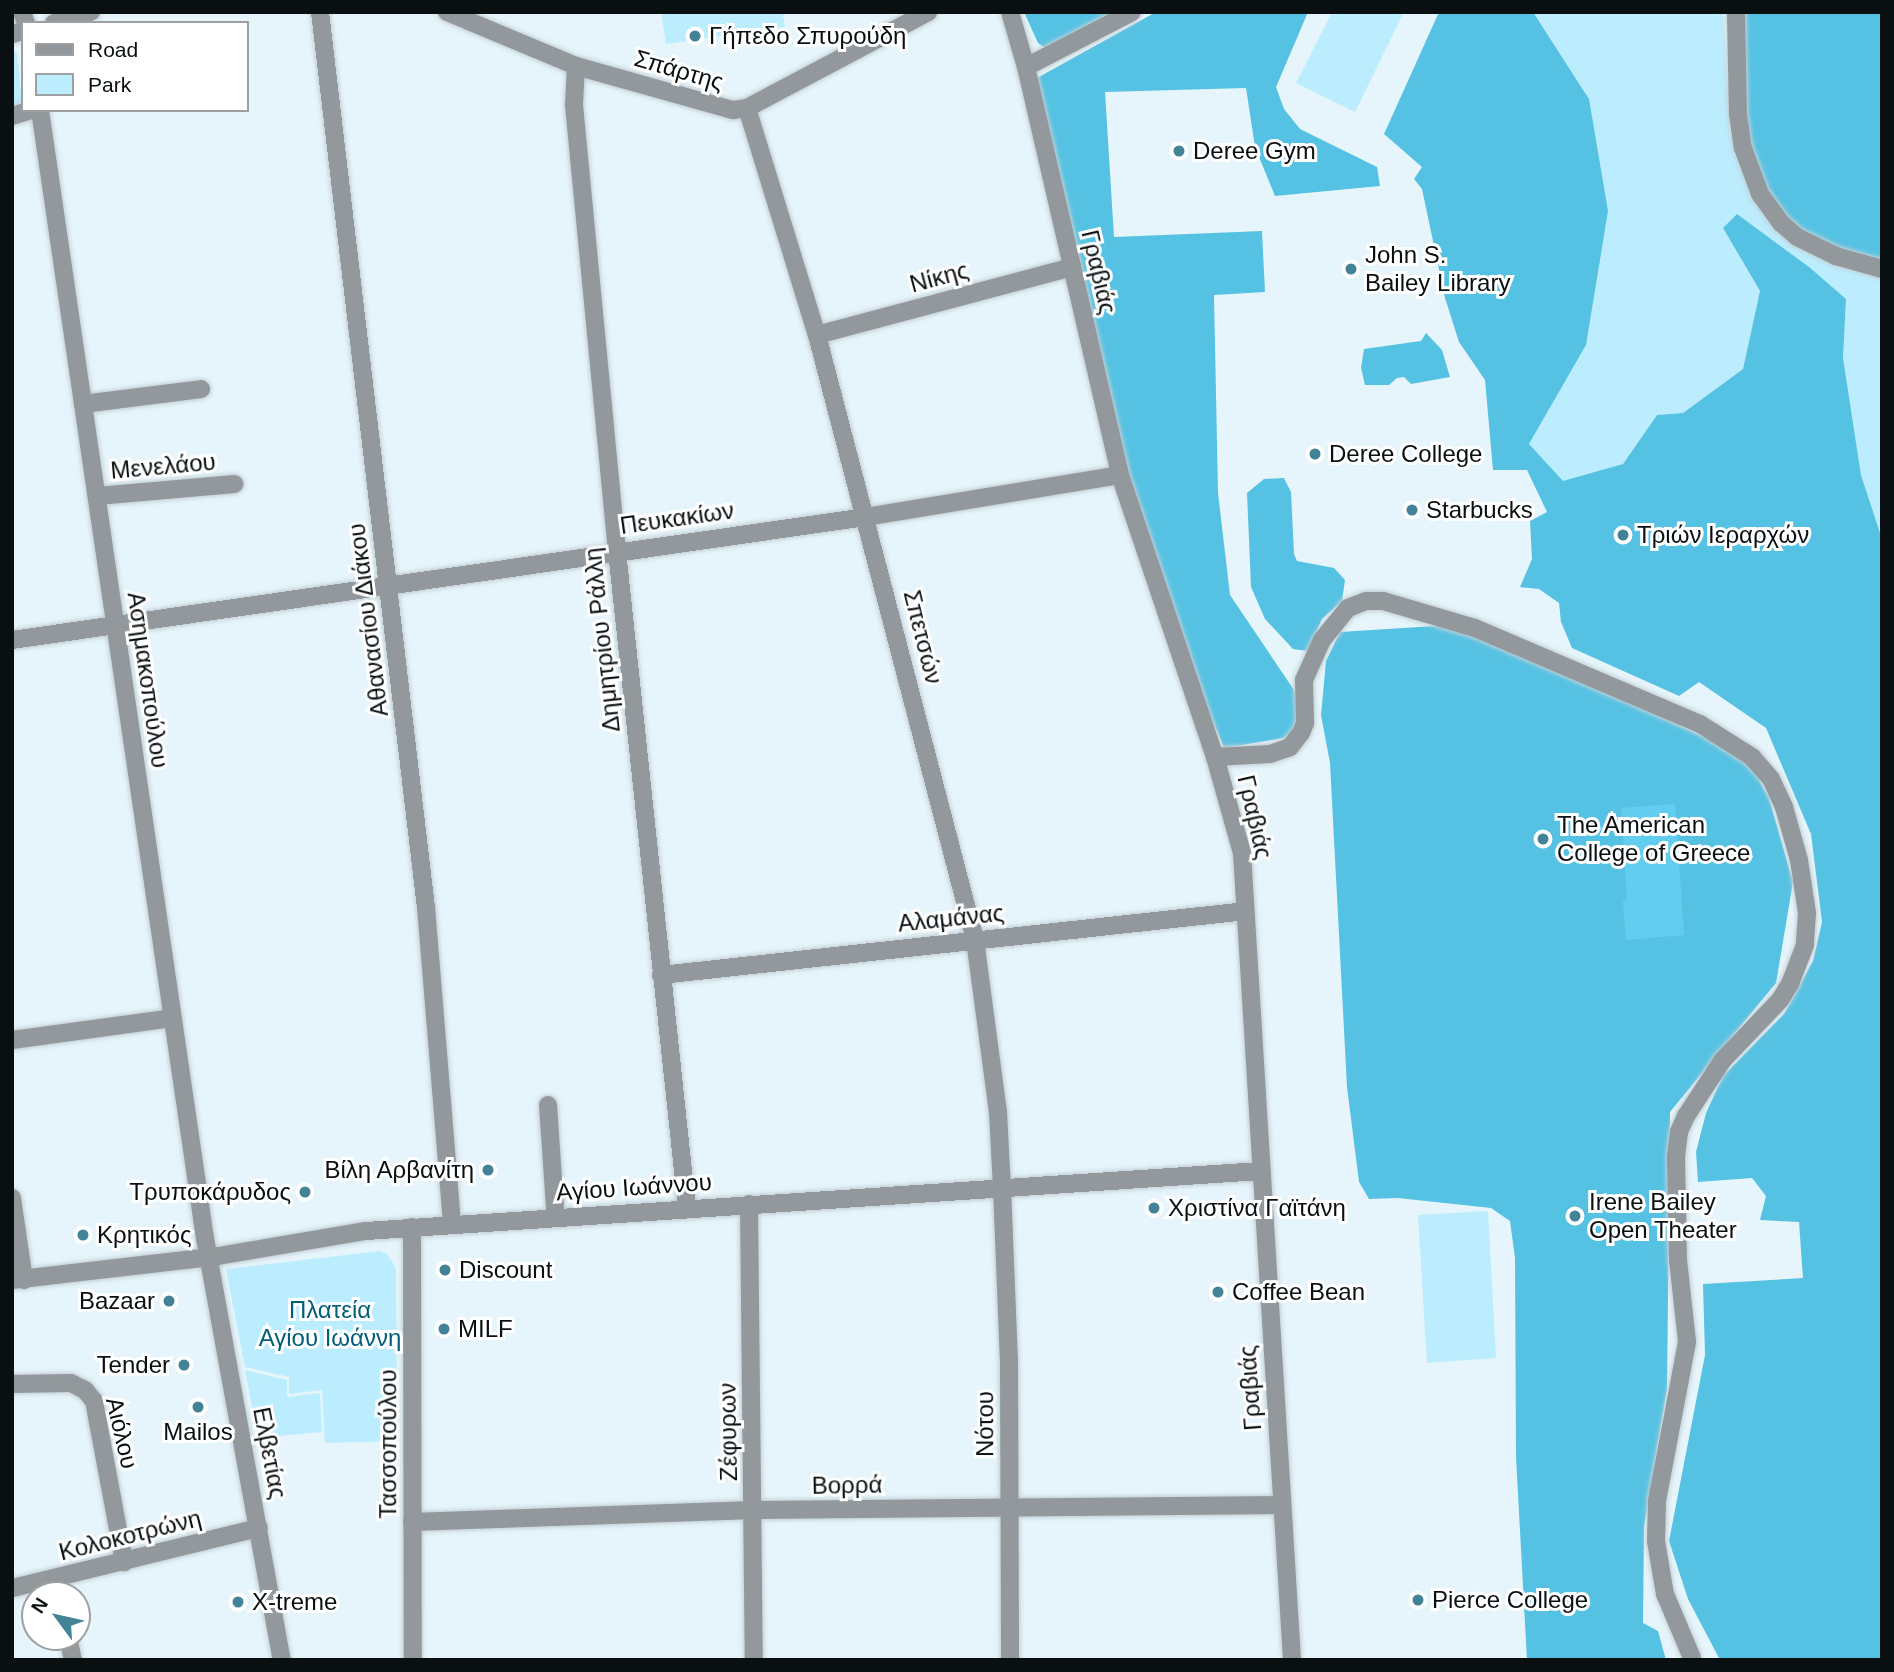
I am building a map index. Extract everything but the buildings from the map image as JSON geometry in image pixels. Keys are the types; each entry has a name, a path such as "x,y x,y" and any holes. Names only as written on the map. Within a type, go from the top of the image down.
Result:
{"street":[{"path":"61,21 91,12"},
{"name":"Αθανασίου Διάκου","path":"320,12 426,907 452,1224"},
{"name":"Σπάρτης","path":"447,12 576,66 725,109 747,108 928,12"},
{"name":"Γραβιάς","path":"1010,12 1026,66 1120,475 1215,757 1242,853 1292,1660"},
{"path":"1026,66 1132,12"},
{"path":"1736,12 1738,114 1743,148 1760,194 1781,223 1797,237 1836,256 1882,269"},
{"name":"Δημητρίου Ράλλη","path":"576,66 574,105 617,551 687,1208"},
{"name":"Σπετσών","path":"747,108 817,335 975,940 998,1112 1002,1188"},
{"name":"Ασημακοπούλου","path":"40,112 208,1256"},
{"name":"Νίκης","path":"817,335 1072,267"},
{"path":"83,404 201,388"},
{"name":"Πευκακίων","path":"12,640 866,517 1120,475"},
{"name":"Μενελάου","path":"97,496 234,484"},
{"path":"1215,757 1270,754 1290,747 1305,723 1304,680 1322,640 1348,608 1366,601 1383,601 1475,628 1700,724 1752,757 1771,779 1784,807 1799,860 1807,913 1805,945 1791,982 1780,1000 1722,1061 1686,1116 1679,1132 1676,1158 1678,1260 1687,1342 1679,1397 1657,1501 1656,1541 1665,1594 1692,1658"},
{"name":"Αλαμάνας","path":"661,975 1246,911"},
{"path":"12,1040 173,1018"},
{"path":"548,1105 555,1208"},
{"name":"Αγίου Ιωάννου","path":"18,1280 208,1256 366,1231 1261,1171"},
{"name":"Νότου","path":"1002,1188 1009,1361 1010,1660"},
{"path":"12,1198 18,1280"},
{"name":"Ζέφυρων","path":"749,1204 754,1660"},
{"name":"Τασσοπούλου","path":"412,1227 413,1660"},
{"name":"Ελβετίας","path":"208,1256 282,1660"},
{"name":"Αιόλου","path":"12,1384 71,1383 85,1390 94,1401 124,1562"},
{"name":"Βορρά","path":"412,1522 754,1510 1282,1505"},
{"name":"Κολοκοτρώνη","path":"71,1581 124,1562 259,1528"}],"green space":[{"name":"Γήπεδο Σπυρούδη","path":"661,12 783,12 785,27 666,44"},
{"path":"1332,12 1404,12 1355,112 1296,83"},
{"path":"1533,12 1723,12 1730,133 1752,189 1882,276 1882,539 1861,475 1843,358 1846,299 1723,228 1760,291 1743,369 1683,413 1657,415 1623,464 1563,482 1529,444 1586,345 1589,99"},
{"path":"12,49 17,54 21,102 12,109"},
{"path":"1488,1211 1496,1358 1427,1363 1418,1215"},
{"name":"Πλατεία Αγίου Ιωάννη","path":"380,1251 387,1254 396,1268 397,1441 325,1443 322,1390 289,1394 289,1377 245,1367 226,1269"},
{"path":"245,1370 287,1380 287,1397 320,1393 322,1432 258,1438"}],"shaded area":[{"path":"1024,12 1112,12 1045,48 1038,43"},
{"path":"1156,12 1308,12 1276,87 1284,109 1300,129 1377,167 1380,186 1275,196 1255,147 1246,88 1105,92 1114,237 1262,231 1265,292 1214,295 1218,493 1230,595 1294,690 1300,711 1295,729 1284,738 1224,748 1189,663 1155,567 1129,473 1037,78"},
{"path":"1439,12 1533,12 1589,99 1608,211 1586,345 1529,444 1563,481 1623,464 1657,415 1683,413 1743,369 1760,291 1723,228 1737,214 1809,267 1846,299 1843,358 1861,475 1882,539 1882,1660 1720,1660 1688,1599 1669,1541 1705,1355 1703,1284 1803,1278 1799,1222 1760,1220 1766,1196 1752,1178 1698,1182 1696,1152 1706,1113 1723,1076 1784,1014 1813,961 1822,922 1811,834 1766,728 1699,682 1679,696 1572,648 1561,622 1559,603 1539,589 1520,587 1532,559 1530,521 1547,512 1527,470 1493,470 1485,380 1459,342 1445,298 1422,189 1414,179 1422,167 1384,134"},
{"path":"1742,12 1882,12 1882,276 1782,232 1747,143"},
{"path":"1426,333 1442,350 1450,377 1411,384 1404,377 1397,378 1389,385 1365,385 1361,368 1364,349 1421,341"},
{"path":"1284,478 1291,492 1294,554 1297,561 1334,568 1345,580 1342,601 1322,619 1308,651 1293,649 1265,619 1251,587 1247,493 1264,479"},
{"path":"1450,625 1663,718 1725,747 1751,765 1769,798 1793,882 1776,983 1670,1112 1667,1389 1644,1527 1643,1623 1658,1631 1666,1660 1527,1660 1516,1457 1515,1258 1510,1221 1491,1208 1398,1198 1369,1199 1359,1182 1347,1087 1330,763 1321,715 1326,661 1340,632"},
{"path":"1675,804 1684,935 1626,940 1623,900 1627,899 1621,808"}],"place":[{"name":"Γήπεδο Σπυρούδη","path":"695,36"},
{"name":"Deree Gym","path":"1179,151"},
{"name":"John S. Bailey Library","path":"1351,269"},
{"name":"Deree College","path":"1315,454"},
{"name":"Starbucks","path":"1412,510"},
{"name":"Τριών Ιεραρχών","path":"1623,535"},
{"name":"The American College of Greece","path":"1543,839"},
{"name":"Βίλη Αρβανίτη","path":"488,1170"},
{"name":"Τρυποκάρυδος","path":"305,1192"},
{"name":"Χριστίνα Γαϊτάνη","path":"1154,1208"},
{"name":"Irene Bailey Open Theater","path":"1575,1216"},
{"name":"Κρητικός","path":"83,1235"},
{"name":"Discount","path":"445,1270"},
{"name":"Coffee Bean","path":"1218,1292"},
{"name":"Bazaar","path":"169,1301"},
{"name":"MILF","path":"444,1329"},
{"name":"Tender","path":"184,1365"},
{"name":"Mailos","path":"198,1407"},
{"name":"Pierce College","path":"1418,1600"},
{"name":"X-treme","path":"238,1602"}]}
